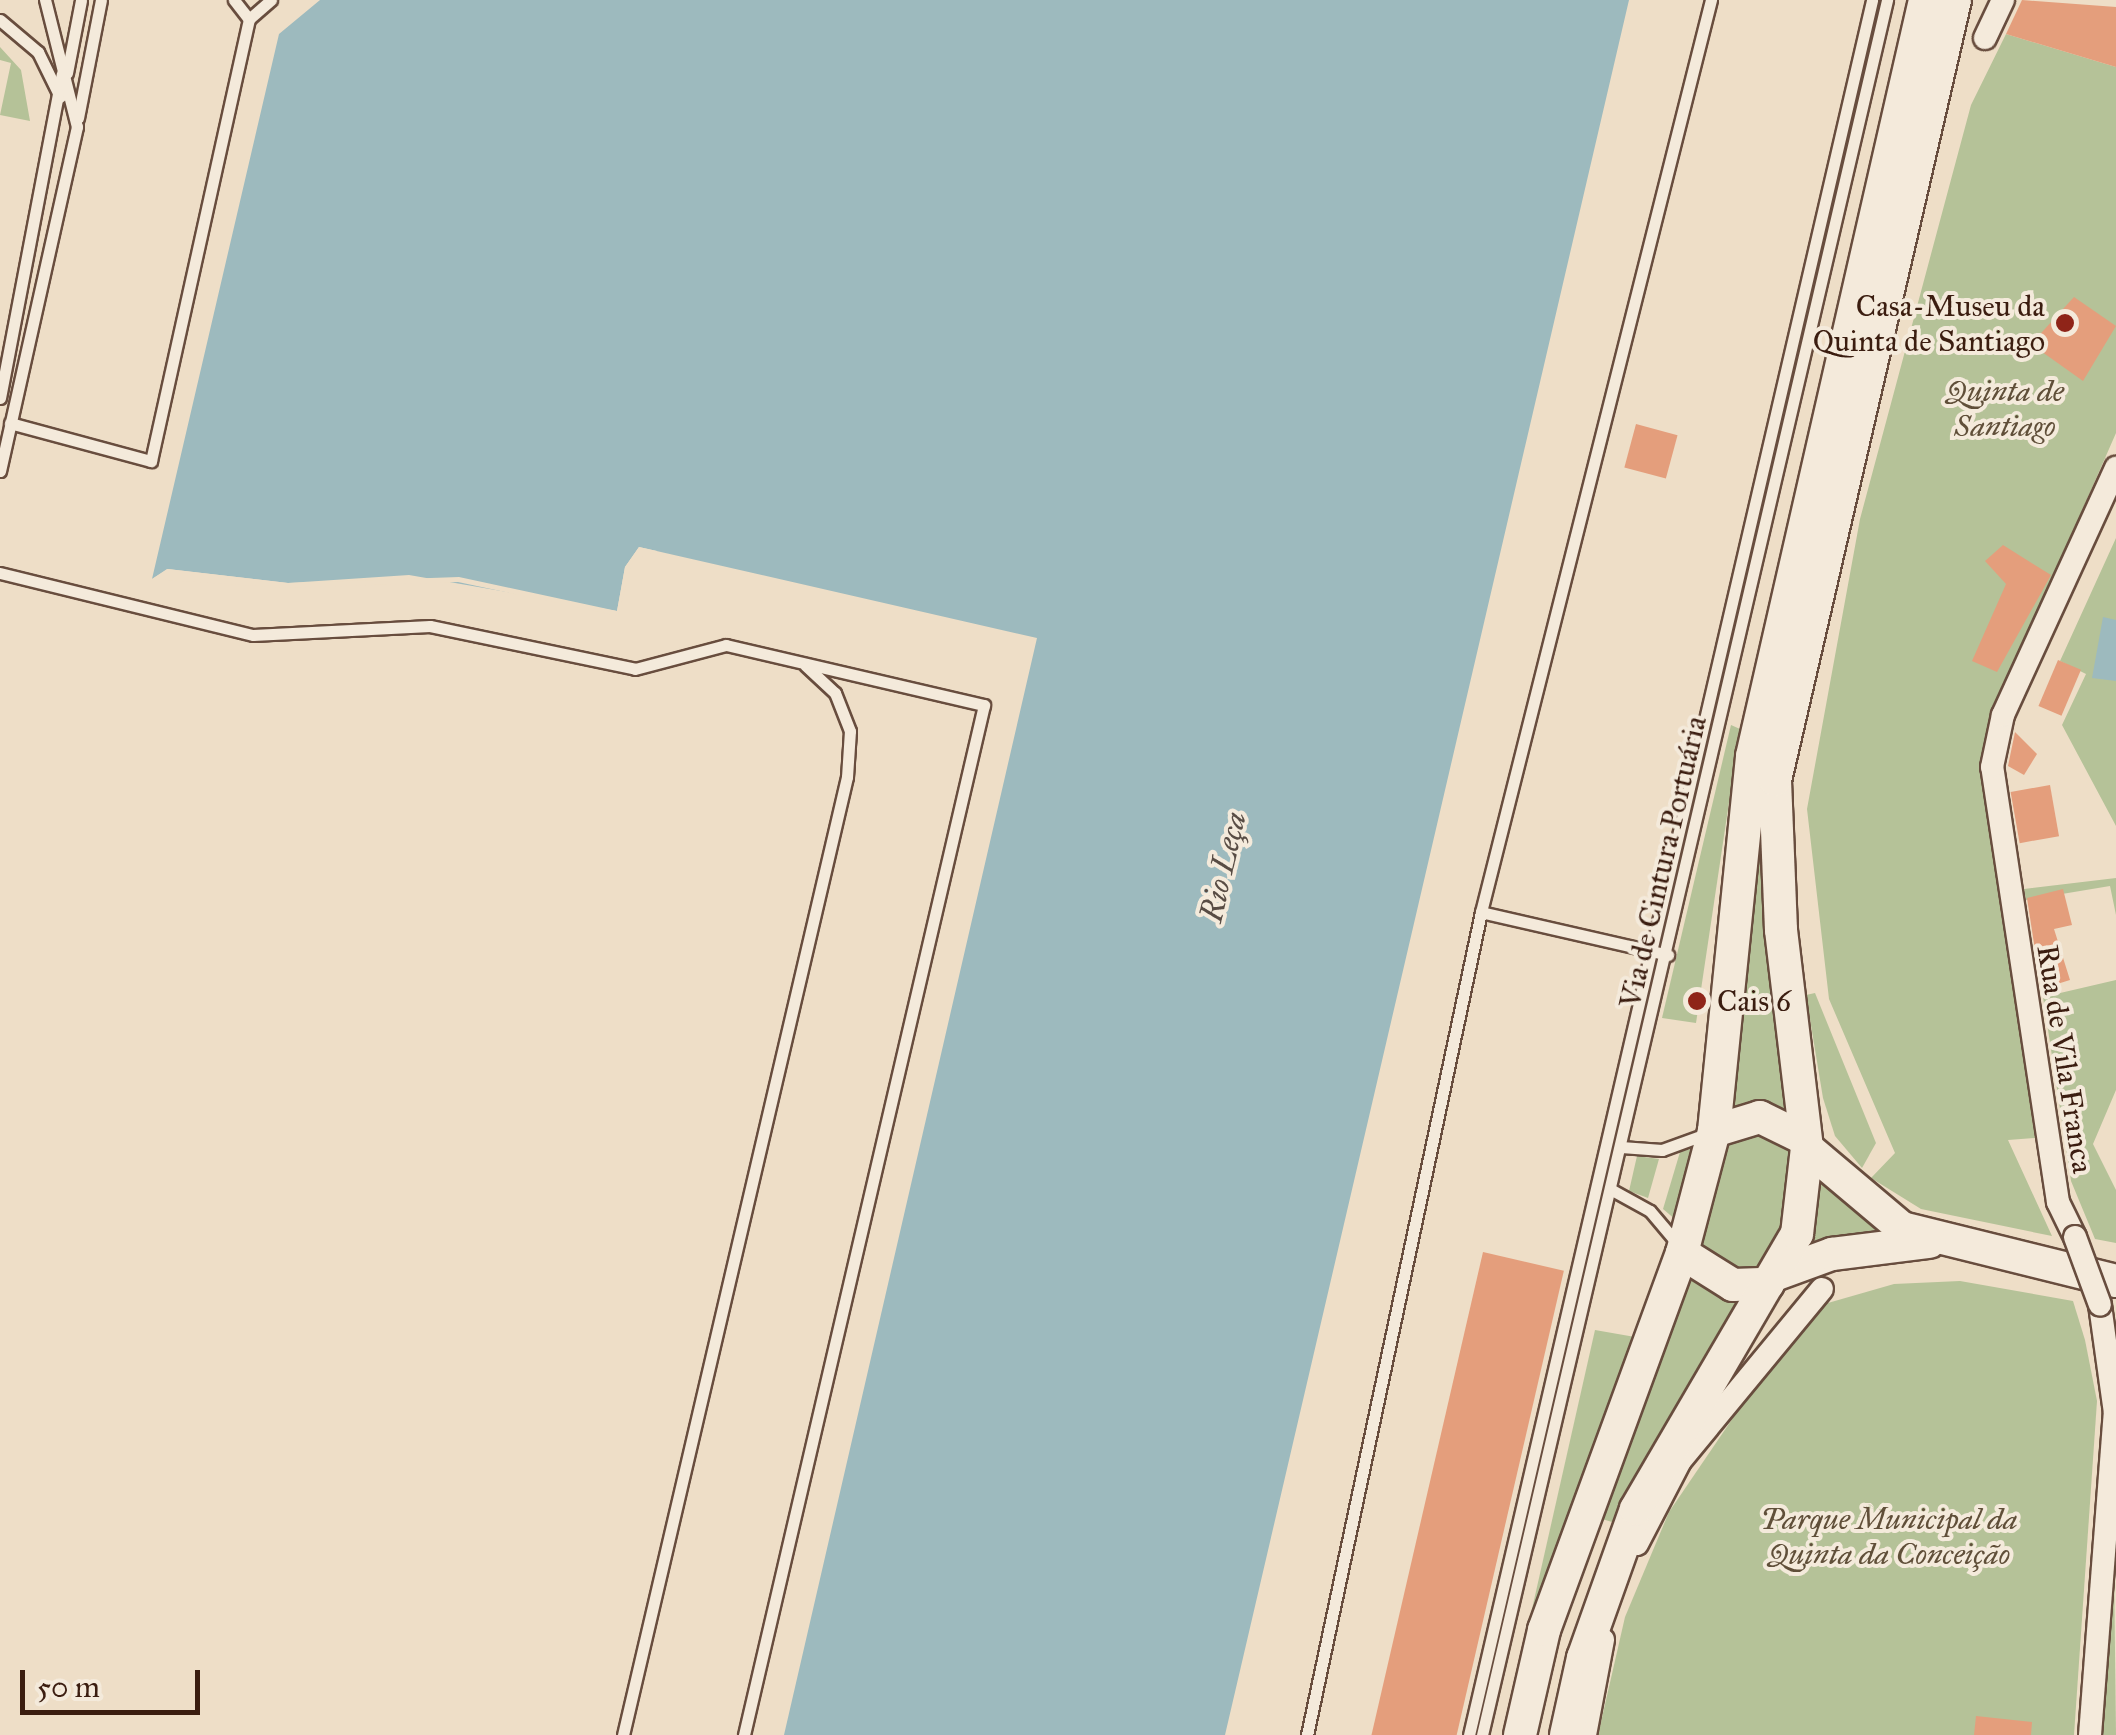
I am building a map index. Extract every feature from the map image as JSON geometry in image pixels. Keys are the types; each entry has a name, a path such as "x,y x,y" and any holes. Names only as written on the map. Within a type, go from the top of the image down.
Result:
{"main road":[{"path":"1520,1735 1544,1630 1682,1253 1714,1131 1752,756 1925,0"},
{"path":"1566,1735 1583,1658 1636,1509 1796,1234 1806,1144 1780,930 1775,780 1955,0"},
{"path":"1714,1131 1760,1117 1806,1144 1902,1228 2108,1293"},
{"path":"1682,1253 1733,1285 1772,1279 1894,1242 1944,1242"}],"street":[{"path":"1986,38 2003,0"},
{"name":"Rua de Vila Franca","path":"2090,1735 2110,1555 2115,1413 2108,1293 2058,1202 1992,768 2003,715 2114,479"},
{"path":"1585,1735 1634,1549 1680,1461 1822,1290"}],"lane":[{"path":"45,0 77,126"},
{"path":"0,398 81,0"},
{"path":"0,471 102,0"},
{"path":"234,0 249,19"},
{"path":"10,424 150,462 249,19 271,0"},
{"path":"1307,1735 1481,912 1711,0"},
{"name":"Via de Cintura Portuária","path":"1469,1735 1647,950 1872,0"},
{"name":"Via de Cintura Portuária","path":"1482,1735 1668,955 1887,0"},
{"path":"0,20 38,52 62,102"},
{"path":"62,60 62,102"},
{"path":"0,573 253,635 430,626 636,669 706,646 803,663 984,705 744,1735"},
{"path":"623,1735 847,778 850,731 835,693 803,663"},
{"path":"1481,912 1668,955"},
{"path":"1621,1146 1662,1150 1714,1131"},
{"path":"1612,1190 1650,1211 1682,1253"}],"green space":[{"name":"Quinta de Santiago","path":"2006,34 2116,67 2116,433 2017,659 1984,777 2035,1138 2008,1140 2052,1236 1921,1209 1871,1178 1895,1153 1829,999 1807,809 1860,519 1971,105"},
{"path":"0,47 21,70 30,121 0,115 11,63 0,60"},
{"path":"2116,538 2116,826 2062,725 2086,674 2060,661"},
{"path":"1731,725 1740,729 1696,1023 1662,1018"},
{"path":"1776,793 1805,1139 1904,1229 1777,1274 1629,1527 1585,1514 1682,1253 1747,797"},
{"path":"2116,878 2116,915 2110,886 2026,900 2024,889"},
{"path":"2116,980 2116,1090 2093,1144 2116,1190 2116,1243 2095,1239 2071,1181 2043,997"},
{"path":"1815,993 1876,1143 1862,1168 1835,1136 1823,1098 1806,995"},
{"path":"1697,1147 1676,1220 1663,1209 1680,1152"},
{"path":"1637,1156 1659,1159 1648,1198 1629,1191"},
{"name":"Parque Municipal da Quinta da Conceição","path":"1960,1281 2073,1301 2085,1340 2097,1401 2074,1735 1598,1735 1625,1617 1669,1512 1807,1309 1894,1284"},
{"path":"1595,1330 1635,1337 1525,1640"},
{"path":"2114,1564 2116,1735 2101,1735"}],"water":[{"name":"Rio Leça","path":"320,0 1629,0 1225,1735 784,1735 1037,638 639,547 625,567 617,611 409,575 288,583 168,569 152,579 279,34"},
{"path":"2103,617 2116,620 2116,681 2092,678"}],"pier":[{"path":"639,547 657,551 633,560 618,616 458,582 288,588 152,579 167,569 288,583 459,577 617,611 625,567"}],"building":[{"path":"2022,0 2116,7 2116,67 2006,34"},
{"path":"2074,297 2116,326 2083,381 2031,344"},
{"path":"1636,424 1678,435 1666,479 1624,467"},
{"path":"2003,545 2051,575 1997,672 1972,661 2006,584 1985,561"},
{"path":"2058,660 2081,670 2061,716 2038,706"},
{"path":"2015,732 2037,754 2024,775 2008,766"},
{"path":"2050,785 2059,836 2020,843 2011,792"},
{"path":"2063,889 2072,925 2054,929 2070,980 2041,989 2027,898"},
{"path":"1483,1252 1564,1271 1457,1735 1371,1735"},
{"path":"1976,1716 2032,1722 2031,1735 1974,1735"}],"place":[{"name":"Casa-Museu da Quinta de Santiago","path":"2065,323"},
{"name":"Cais 6","path":"1697,1001"}]}
